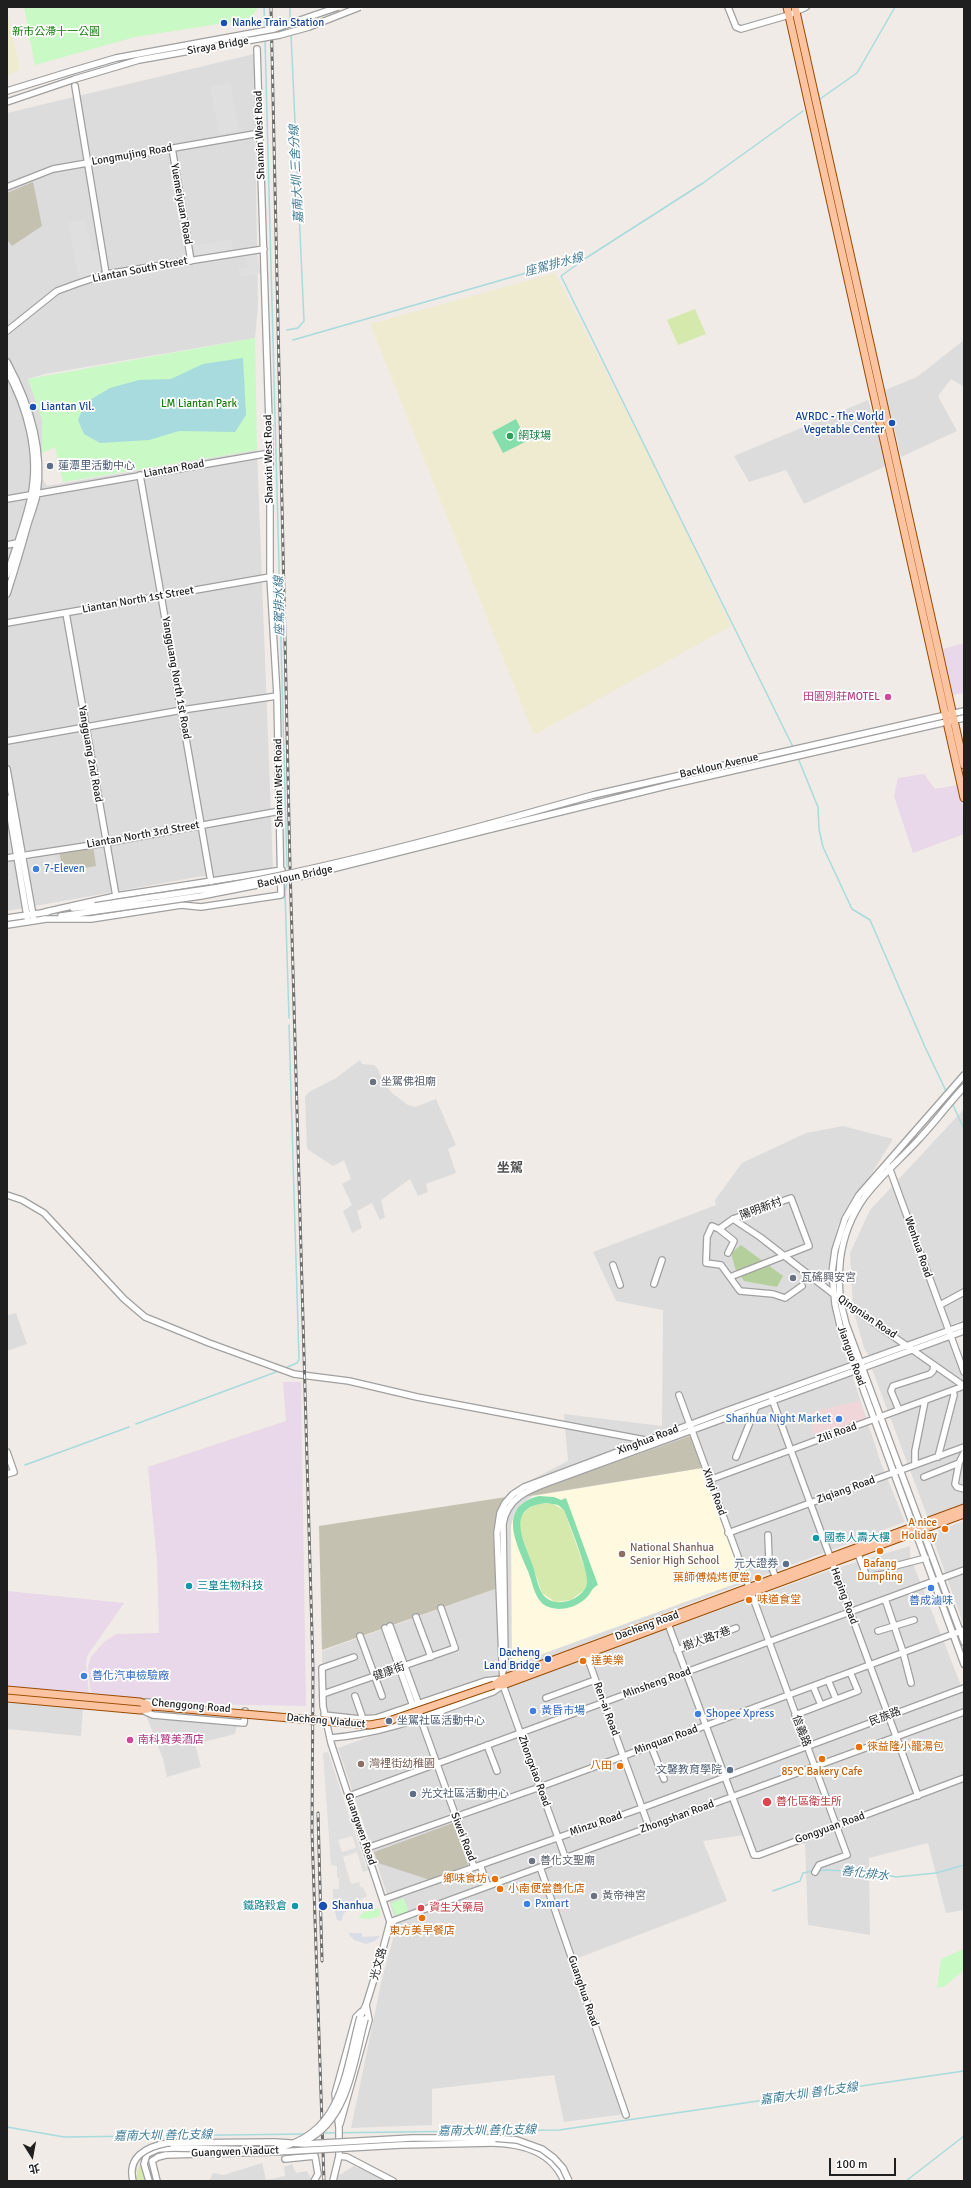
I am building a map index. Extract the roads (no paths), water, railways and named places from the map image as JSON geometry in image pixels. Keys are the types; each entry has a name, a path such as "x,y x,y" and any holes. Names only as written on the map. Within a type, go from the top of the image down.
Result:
{"main road":[{"path":"787,7 949,718 964,765"},
{"path":"796,10 868,327 949,718 964,798"},
{"name":"Dacheng Road","path":"750,1592 776,1578 858,1554 964,1508"},
{"name":"Dacheng Road","path":"502,1682 750,1592 919,1528 964,1514"},
{"name":"Dacheng Viaduct","path":"152,1706 370,1725 386,1722 502,1682"},
{"name":"Chenggong Road","path":"7,1690 140,1706"},
{"name":"Chenggong Road","path":"7,1698 152,1706"}],"street":[{"name":"Siraya Bridge","path":"7,91 116,58 274,28 338,7"},
{"name":"Siraya Bridge","path":"7,102 74,79 139,60 280,35 309,27 360,7"},
{"path":"728,7 734,25 738,29 789,15 796,10 806,7"},
{"name":"Shanxin West Road","path":"44,919 91,919 181,906 201,907 281,895 282,870 277,696 270,577 270,452 257,49"},
{"path":"75,86 106,274"},
{"name":"Longmujing Road","path":"7,187 53,169 260,133"},
{"name":"Yuemeiyuan Road","path":"172,148 191,261"},
{"name":"Liantan South Street","path":"7,331 58,291 106,274 264,249"},
{"path":"7,362 22,391 34,432 38,464 34,494 7,594"},
{"path":"7,371 18,393 30,431 34,466 34,494 9,564 7,575"},
{"name":"Liantan Road","path":"7,499 270,452"},
{"name":"Yangguang North 1st Road","path":"140,475 211,882"},
{"path":"7,545 17,543"},
{"name":"Liantan North 1st Street","path":"7,623 270,577"},
{"name":"Yangguang 2nd Road","path":"66,613 105,843 116,896"},
{"path":"7,741 182,710 277,696"},
{"path":"949,718 964,711"},
{"path":"949,718 964,718"},
{"name":"Backloun Avenue","path":"490,827 593,796 793,750 949,718"},
{"name":"Backloun Avenue","path":"490,827 795,756 949,718"},
{"path":"7,769 19,856"},
{"path":"7,798 31,921"},
{"name":"Liantan North 3rd Street","path":"7,858 105,843 280,811"},
{"name":"Backloun Bridge","path":"95,908 200,891 267,878 490,827"},
{"path":"45,912 116,896 282,870"},
{"path":"7,918 45,912 95,908"},
{"path":"7,925 95,908"},
{"name":"Jianguo Road","path":"964,1075 859,1195 841,1228 833,1261 834,1294 838,1316 855,1368 900,1470 919,1528 926,1558 964,1664"},
{"name":"Jianguo Road","path":"964,1087 865,1197 847,1230 839,1262 840,1299 894,1472 941,1578 962,1630 964,1642"},
{"path":"886,1164 891,1168"},
{"name":"Wenhua Road","path":"891,1168 932,1289 950,1333"},
{"path":"7,1195 22,1200 44,1213 119,1293 145,1317 210,1343 294,1374 349,1381 425,1398 646,1441"},
{"name":"陽明新村","path":"730,1277 809,1246 791,1198 733,1219 719,1229 712,1226 707,1237 706,1263 721,1265 740,1291 773,1294 785,1298 802,1286"},
{"name":"Qingnian Road","path":"733,1219 760,1237 840,1299 911,1347 964,1386"},
{"path":"719,1229 734,1241 728,1253"},
{"path":"654,1284 662,1260"},
{"path":"613,1265 620,1285"},
{"path":"940,1306 964,1292"},
{"name":"Xinghua Road","path":"502,1682 505,1660 503,1524 511,1504 520,1494 690,1427 950,1333 964,1325"},
{"name":"Xinghua Road","path":"950,1333 964,1331"},
{"path":"950,1333 964,1372"},
{"path":"899,1410 891,1391 893,1386 930,1374 933,1371 934,1365"},
{"name":"Zili Road","path":"709,1480 964,1386"},
{"path":"938,1457 954,1395 953,1391"},
{"name":"Xinyi Road","path":"679,1395 787,1695"},
{"name":"Xinghua Road","path":"502,1682 497,1533 500,1513 505,1503 513,1494 524,1487 646,1441 756,1407 772,1398"},
{"name":"Heping Road","path":"772,1398 918,1796"},
{"path":"915,1465 915,1451 925,1401"},
{"path":"736,1457 756,1407"},
{"name":"Ziqiang Road","path":"728,1533 964,1447"},
{"path":"7,1452 14,1472 7,1474"},
{"path":"964,1453 959,1464 954,1484 957,1487 964,1489"},
{"path":"924,1476 959,1464"},
{"path":"768,1535 769,1561 776,1578"},
{"path":"858,1554 866,1577 926,1558"},
{"name":"Minsheng Road","path":"349,1796 964,1570"},
{"path":"885,1599 903,1652 911,1684"},
{"name":"健康街","path":"323,1694 455,1648 441,1608"},
{"path":"416,1617 431,1657"},
{"path":"878,1632 914,1620"},
{"path":"667,1622 731,1797"},
{"path":"388,1627 416,1705"},
{"name":"樹人路7巷","path":"677,1650 736,1628"},
{"name":"Minquan Road","path":"367,1848 540,1787 962,1630"},
{"path":"360,1636 382,1696"},
{"name":"Ren-ai Road","path":"585,1652 649,1827"},
{"name":"Guangwen Road","path":"354,1656 322,1668 324,1715 330,1738 384,1899 390,1922"},
{"path":"795,1715 858,1692 850,1672"},
{"name":"Dacheng Road","path":"324,1715 363,1719 379,1718 485,1680 502,1682"},
{"path":"546,1698 595,1680"},
{"path":"828,1680 836,1699"},
{"name":"Dacheng Road","path":"330,1738 370,1733 420,1717 493,1692 502,1682"},
{"name":"Zhongxiao Road","path":"502,1682 565,1857"},
{"path":"813,1686 821,1705"},
{"name":"民族路","path":"807,1747 964,1688"},
{"name":"信義路","path":"787,1695 814,1766"},
{"path":"355,1696 363,1719"},
{"name":"Chenggong Road","path":"140,1706 245,1711 244,1723 153,1715 140,1706"},
{"name":"Zhongshan Road","path":"390,1922 964,1712"},
{"name":"Siwei Road","path":"420,1717 474,1867"},
{"path":"487,1746 497,1771"},
{"path":"651,1746 664,1779"},
{"name":"Minzu Road","path":"384,1899 642,1808 807,1747"},
{"path":"814,1766 847,1855 819,1865 815,1872"},
{"name":"Gongyuan Road","path":"731,1797 754,1855 759,1855 964,1778"},
{"path":"480,1865 488,1886"},
{"name":"Guanghua Road","path":"540,1867 626,2115"},
{"name":"光文路","path":"366,2005 390,1922"},
{"path":"363,2018 366,2005"},
{"path":"339,2128 369,2020 366,2005"},
{"path":"333,2181 339,2156 339,2128 336,2094 356,2017 366,2005"},
{"name":"Guangwen Viaduct","path":"149,2181 144,2164 147,2154 158,2149 266,2150 280,2148 308,2136 332,2112 338,2099 363,2018"},
{"name":"Guangwen Viaduct","path":"157,2181 152,2161 166,2155 273,2152 292,2147 314,2136 330,2121 343,2097 363,2018"},
{"path":"337,2108 344,2107"},
{"path":"133,2181 134,2162 140,2152 152,2146 167,2143 275,2142 306,2144 412,2138 493,2138 517,2140 542,2149 563,2168 570,2181"},
{"path":"273,2152 401,2145 513,2143 526,2146 540,2153 552,2162 564,2181"},
{"path":"285,2159 315,2156 318,2174 314,2181"},
{"path":"339,2156 347,2157 393,2181"}],"water":[{"path":"243,358 246,415 235,432 179,431 149,440 100,443 84,434 78,420 85,403 110,388 139,380 171,379 203,364"}],"waterway":[{"path":"264,7 265,36"},
{"name":"嘉南大圳 三舍分線","path":"290,7 290,22"},
{"name":"座駕排水線","path":"820,99 857,73 895,7"},
{"name":"嘉南大圳 三舍分線","path":"287,330 298,328 304,321 291,34"},
{"name":"座駕排水線","path":"265,40 287,867"},
{"name":"座駕排水線","path":"293,340 533,271 586,258 703,183 803,111"},
{"path":"586,258 561,276 793,747"},
{"path":"798,758 818,807 819,829 823,847 852,909 870,920 925,1047 947,1093"},
{"path":"287,882 285,892 289,1018"},
{"path":"285,1368 297,1363 299,1360 289,1025"},
{"path":"952,1103 964,1129"},
{"path":"136,1424 276,1372"},
{"path":"25,1465 129,1427"},
{"name":"善化排水","path":"817,1871 827,1870 878,1873 896,1877 936,1873 964,1865"},
{"name":"善化排水","path":"773,1891 800,1881 803,1873 813,1871"},
{"name":"嘉南大圳 善化支線","path":"320,2133 559,2130 964,2071"},
{"name":"嘉南大圳 善化支線","path":"7,2127 64,2137 306,2134"},
{"path":"906,2181 964,2136"}],"railway":[{"path":"271,7 290,866 313,1669 312,1832 324,2181"},
{"path":"318,1813 322,1961"}],"place":[{"name":"Nanke Train Station","path":"224,23"},
{"name":"Liantan Vil.","path":"33,407"},
{"name":"AVRDC - The World Vegetable Center","path":"892,423"},
{"name":"網球場","path":"510,436"},
{"name":"蓮潭里活動中心","path":"50,466"},
{"name":"田園別莊MOTEL","path":"888,697"},
{"name":"7-Eleven","path":"36,869"},
{"name":"坐駕佛祖廟","path":"373,1082"},
{"name":"瓦磘興安宮","path":"793,1278"},
{"name":"Shanhua Night Market","path":"839,1419"},
{"name":"A nice Holiday","path":"945,1529"},
{"name":"國泰人壽大樓","path":"816,1538"},
{"name":"Bafang Dumpling","path":"880,1551"},
{"name":"National Shanhua Senior High School","path":"622,1554"},
{"name":"元大證券","path":"786,1564"},
{"name":"葉師傅燒烤便當","path":"758,1578"},
{"name":"三皇生物科技","path":"189,1586"},
{"name":"善成滷味","path":"931,1588"},
{"name":"味道食堂","path":"749,1600"},
{"name":"Dacheng Land Bridge","path":"548,1659"},
{"name":"達美樂","path":"583,1661"},
{"name":"善化汽車檢驗廠","path":"84,1676"},
{"name":"黃昏市場","path":"533,1711"},
{"name":"Shopee Xpress","path":"698,1714"},
{"name":"坐駕社區活動中心","path":"389,1721"},
{"name":"南科贊美酒店","path":"130,1740"},
{"name":"徠益隆小籠湯包","path":"859,1747"},
{"name":"85°C Bakery Cafe","path":"822,1759"},
{"name":"灣裡街幼稚園","path":"361,1764"},
{"name":"八田","path":"620,1766"},
{"name":"文馨教育學院","path":"730,1770"},
{"name":"光文社區活動中心","path":"413,1794"},
{"name":"善化區衛生所","path":"767,1802"},
{"name":"善化文聖廟","path":"532,1861"},
{"name":"鄉味食坊","path":"495,1879"},
{"name":"小南便當善化店","path":"500,1889"},
{"name":"黃帝神宮","path":"594,1896"},
{"name":"Pxmart","path":"527,1904"},
{"name":"鐵路穀倉","path":"295,1906"},
{"name":"Shanhua","path":"323,1906"},
{"name":"資生大藥局","path":"421,1908"},
{"name":"東方美早餐店","path":"422,1918"}],"district":[{"name":"坐駕","path":"510,1169"}],"park label":[{"name":"新市公滯十一公園","path":"56,32"},
{"name":"LM Liantan Park","path":"199,404"}]}
